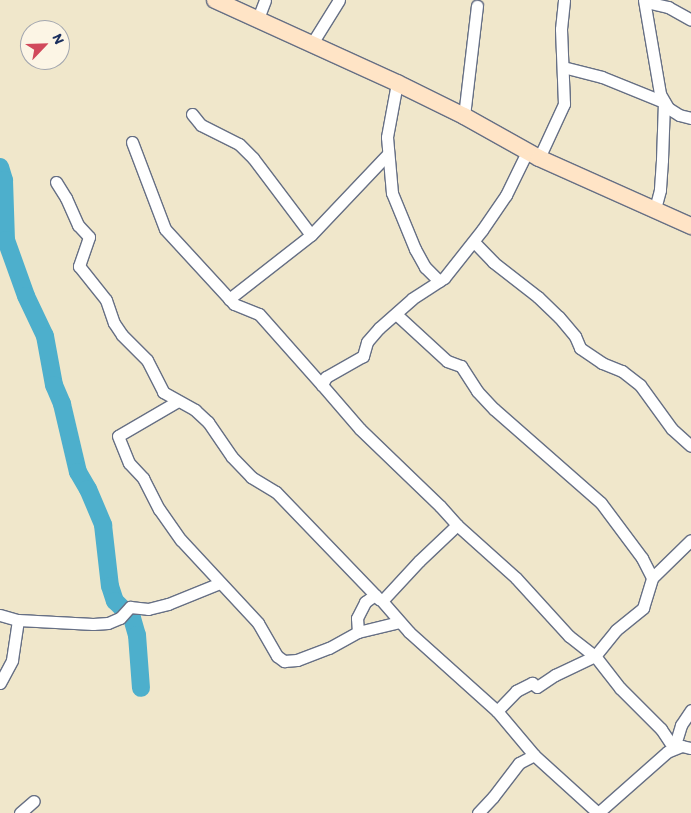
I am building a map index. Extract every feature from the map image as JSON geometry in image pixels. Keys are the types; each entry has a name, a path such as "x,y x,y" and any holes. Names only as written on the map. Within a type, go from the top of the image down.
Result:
{"street":[{"path":"214,0 397,83 464,116 533,155 691,226"},
{"path":"257,21 265,0"},
{"path":"311,45 339,0"},
{"path":"322,385 331,374 363,356 367,342 379,328 397,315 412,299 439,282 474,242 533,155 564,104 561,29 564,0"},
{"path":"691,20 668,7 645,1 660,94 668,108 679,115 691,118"},
{"path":"464,116 477,6"},
{"path":"563,67 602,77 664,102"},
{"path":"397,83 387,138 392,194 399,215 422,261 439,282"},
{"path":"655,209 662,160 664,102"},
{"path":"192,114 201,125 239,144 253,158 311,235"},
{"path":"132,142 165,229 234,304 259,314 360,428 457,525 516,578 569,636 595,656 620,688 643,708 674,748"},
{"path":"229,299 311,235 388,154"},
{"path":"56,182 66,198 78,225 89,237 79,266 106,300 114,323 147,360 163,392 195,410 208,422 232,457 250,477 276,492 399,622 496,711 534,755 598,813 667,752 674,748 687,746 691,748"},
{"path":"474,242 493,262 538,297 559,317 575,336 580,348 602,363 622,371 640,385 672,429 691,446"},
{"path":"397,315 448,361 461,366 477,391 494,408 601,503 642,558 652,578"},
{"path":"178,401 118,436 130,463 143,478 159,509 181,540 258,623 277,656 284,661 315,654 358,632 399,622"},
{"path":"358,632 358,618 365,602 378,598 457,525"},
{"path":"496,711 516,691 532,683 537,687 555,674 595,656 616,630 643,608 652,578 691,540"},
{"path":"0,615 18,620 108,623 120,618 130,607 148,609 168,604 220,583"},
{"path":"0,683 12,660 18,620"},
{"path":"674,748 681,725 691,710"},
{"path":"478,813 519,763 534,755"},
{"path":"20,813 34,800"}],"waterway":[{"path":"0,167 4,180 6,240 26,296 45,336 54,385 62,404 78,472 88,489 103,525 110,586 115,601 132,618 137,635 141,688"}]}
